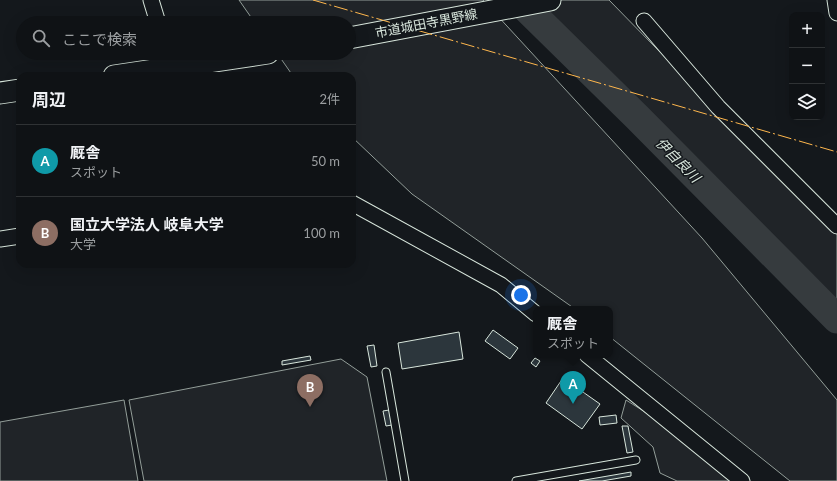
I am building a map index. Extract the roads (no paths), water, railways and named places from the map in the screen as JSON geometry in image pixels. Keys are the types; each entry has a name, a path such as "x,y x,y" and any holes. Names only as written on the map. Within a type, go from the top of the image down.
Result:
{"street":[{"path":"151,0 156,16"},
{"name":"市道城田寺黒野線","path":"356,37 550,0"},
{"path":"835,0 837,13"},
{"path":"644,21 718,107 837,226"},
{"path":"141,72 221,60"},
{"path":"0,93 16,91"},
{"path":"356,205 501,285 533,312"},
{"path":"0,239 16,237"},
{"path":"590,358 742,481"}],"lane":[{"path":"386,372 405,481"},
{"path":"516,481 636,460"}],"waterway":[{"name":"伊自良川","path":"518,0 637,117 837,319"}],"tunnel":[{"path":"181,60 188,72"}],"place":[{"name":"厩舎","path":"573,404"},
{"name":"国立大学法人 岐阜大学","path":"310,407"}]}
